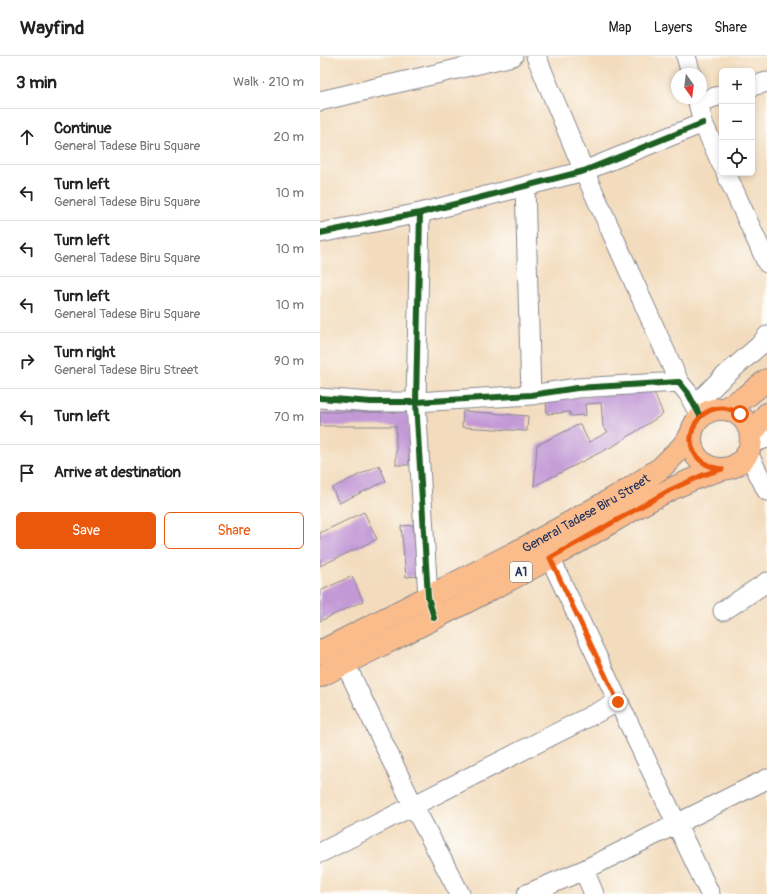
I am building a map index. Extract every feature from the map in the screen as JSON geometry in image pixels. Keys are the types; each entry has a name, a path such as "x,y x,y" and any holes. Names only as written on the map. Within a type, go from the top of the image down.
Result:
{"main road":[{"path":"767,380 748,395 726,408 708,411 696,419 691,445 695,455 702,463 712,468 722,469 737,464 755,442 767,414"},
{"path":"726,408 740,414 750,426 755,442"},
{"name":"General Tadese Biru Street","path":"320,676 345,663 431,607 544,538 628,490 661,468 682,448 696,419"},
{"name":"General Tadese Biru Street","path":"320,652 550,558 670,490 703,475 722,469"}],"street":[{"path":"320,101 513,56"},
{"path":"536,56 584,171 696,419"},
{"path":"686,56 689,68"},
{"path":"755,85 767,82"},
{"path":"707,98 719,96"},
{"path":"698,104 703,124 719,159"},
{"path":"320,233 420,213 584,171 703,124"},
{"path":"727,176 767,263"},
{"path":"525,186 531,395"},
{"path":"420,213 416,402 431,607"},
{"path":"696,419 720,380 759,346 767,336"},
{"path":"320,398 371,402 416,402 531,395 577,388 679,382"},
{"path":"755,442 767,490"},
{"path":"550,558 710,894"},
{"path":"723,611 767,582"},
{"path":"345,663 413,805 460,894"},
{"path":"320,853 618,702"},
{"path":"527,894 584,870 767,779"},
{"path":"584,870 594,894"}],"building":[{"path":"653,390 663,414 615,445 534,486 537,445 580,424 589,442 608,432 603,427 601,403 585,404 586,415 570,416 570,412 547,414 546,400"},
{"path":"463,411 528,416 527,431 462,427"},
{"path":"320,412 409,412 409,465 396,465 396,426 320,426"},
{"path":"379,465 386,481 339,503 332,488"},
{"path":"364,512 377,539 320,566 320,533"},
{"path":"413,525 418,576 406,577 401,526"},
{"path":"352,576 363,601 320,621 320,591"}],"cycle path":[{"path":"320,233 420,213 584,171 703,123"},
{"path":"420,213 416,402 428,597 434,618"},
{"path":"320,398 371,402 416,402 531,395 577,388 679,382 688,393 700,416"}],"route":[{"path":"618,702 550,558 670,490 688,481 722,469 712,468 702,463 695,455 691,445 691,435 694,424 700,416 717,408 734,410 740,414"}]}
